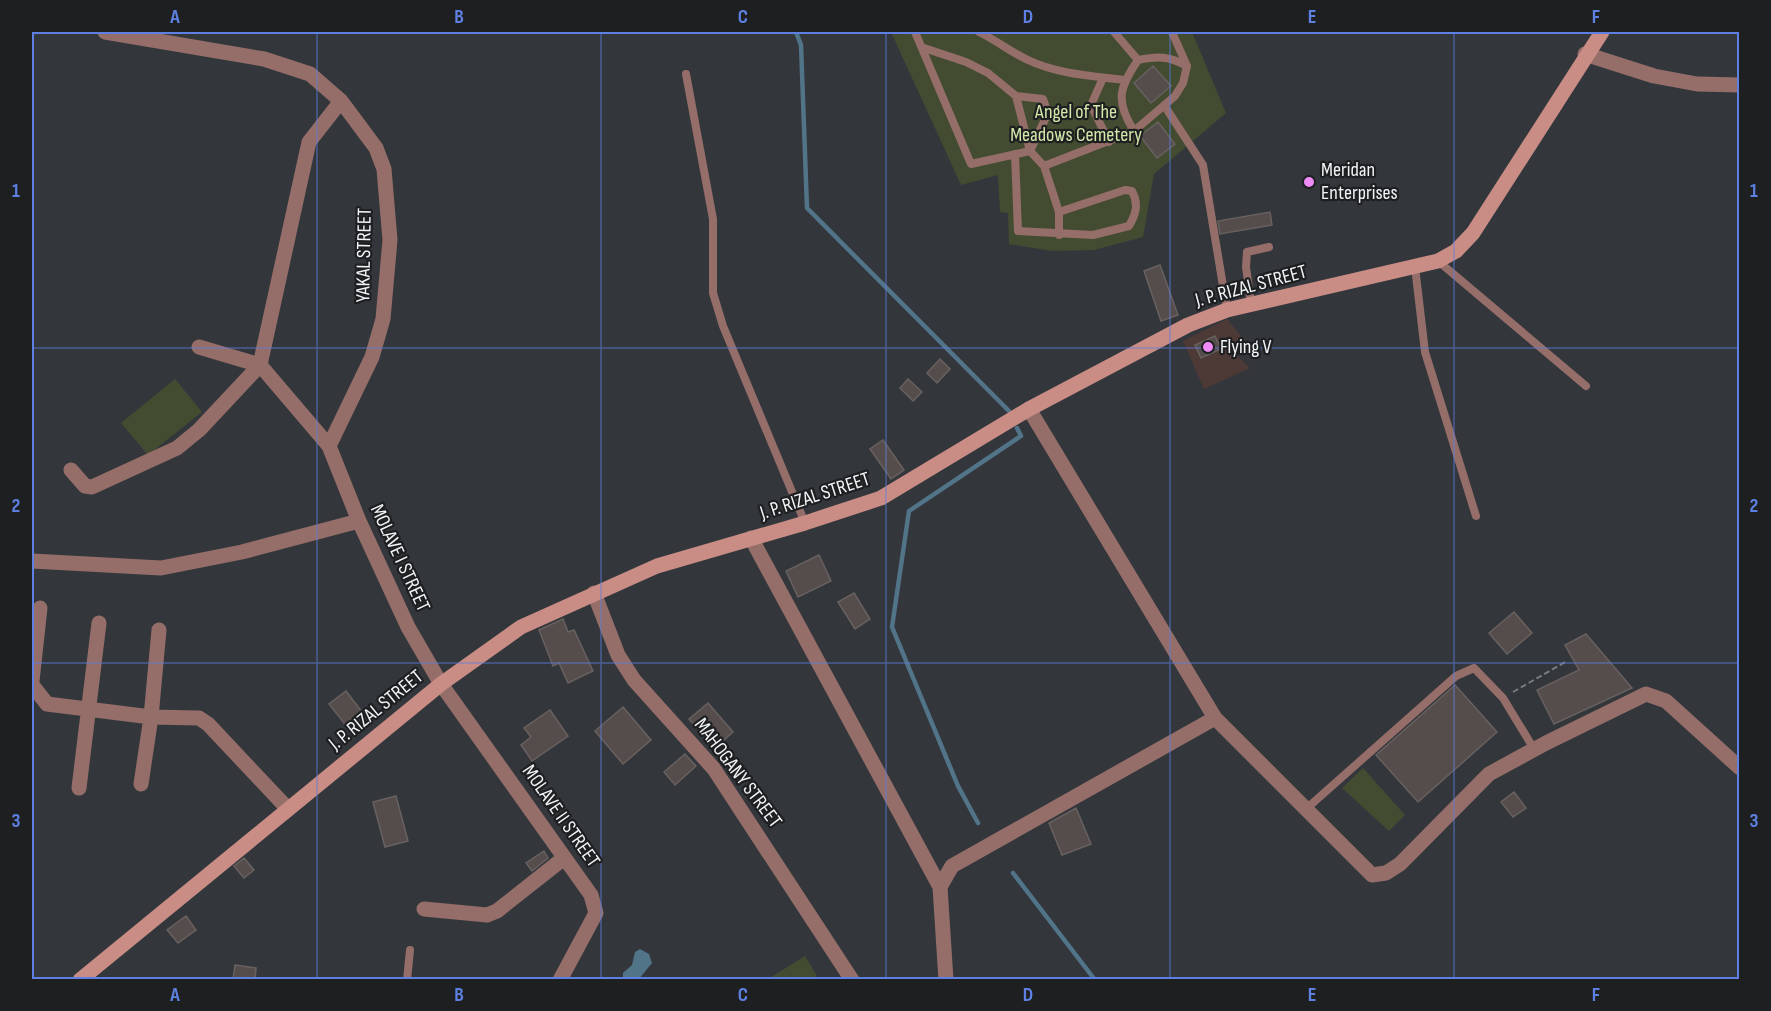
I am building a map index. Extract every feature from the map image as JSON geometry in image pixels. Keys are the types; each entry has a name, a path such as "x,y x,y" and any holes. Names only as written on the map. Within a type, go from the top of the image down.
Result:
{"main road":[{"name":"J. P. RIZAL STREET","path":"80,980 441,684 521,627 594,592 657,566 806,523 881,498 1029,409 1158,339 1227,310 1415,267 1438,261 1456,251 1473,233 1585,54 1602,32"}],"street":[{"name":"YAKAL STREET","path":"105,32 264,59 310,74 341,101 376,148 384,169 390,240 383,319 372,357 329,446"},
{"path":"1585,54 1654,76 1697,84 1740,85"},
{"path":"71,470 85,486 92,487 177,448 199,430 260,365 309,142 341,101"},
{"path":"199,347 260,365"},
{"name":"MOLAVE I STREET","path":"260,365 329,446 359,521 408,627 441,684"},
{"path":"1029,409 1215,718 1372,875 1386,873 1400,864 1490,774 1533,749 1646,694 1666,701 1740,768"},
{"path":"32,561 161,568 242,552 359,521"},
{"path":"751,538 940,887 946,980"},
{"name":"MAHOGANY STREET","path":"594,592 618,655 634,680 714,770 852,980"},
{"path":"40,608 32,683 47,704 151,717 199,718 208,724 288,809"},
{"path":"79,788 99,623"},
{"path":"141,784 151,717 159,630"},
{"name":"MOLAVE II STREET","path":"441,684 591,895 596,913 560,980"},
{"path":"940,887 952,866 1215,718"},
{"path":"424,909 487,915 497,911 564,858"}],"lane":[{"path":"915,32 924,48 971,164 1030,151"},
{"path":"979,32 1002,43 1027,60 1065,72 1125,80"},
{"path":"1114,32 1138,60"},
{"path":"1044,166 1134,131 1175,96 1183,83 1187,66 1172,32"},
{"path":"924,48 966,62 988,73 1016,96 1043,99 1048,113 1030,151"},
{"path":"1134,131 1124,116 1120,93 1125,80 1138,60 1161,56 1172,58 1187,66"},
{"path":"686,74 713,219 712,293 723,326 806,523"},
{"path":"1103,78 1091,105 1110,142"},
{"path":"1016,96 1030,151 1044,166 1059,212 1059,235"},
{"path":"1164,105 1203,165 1227,310"},
{"path":"1015,154 1018,231 1059,235 1093,235 1129,226 1136,214 1136,197 1132,191 1125,190 1059,212"},
{"path":"1251,304 1246,267 1247,252 1269,247"},
{"path":"1438,261 1586,386"},
{"path":"1415,267 1425,352 1476,516"},
{"path":"1306,809 1456,676 1474,668 1503,698 1533,749"},
{"path":"407,980 410,950"}],"path":[{"path":"1503,698 1565,662"}],"shaded area":[{"path":"1227,319 1245,341 1237,355 1250,368 1204,389 1183,341"}],"green space":[{"name":"Angel of The Meadows Cemetery","path":"891,32 1192,32 1226,113 1154,174 1143,237 1094,250 1052,251 1009,244 1008,213 1000,212 998,175 961,185"},
{"path":"175,379 202,412 148,455 121,423"},
{"path":"1363,768 1405,815 1389,831 1342,788"},
{"path":"805,956 817,976 810,979 768,979"}],"water":[{"path":"640,949 649,954 652,963 639,979 623,979 623,973 632,965 635,952"}],"building":[{"path":"1153,66 1171,86 1151,103 1134,83"},
{"path":"1158,122 1175,144 1157,158 1140,136"},
{"path":"1270,212 1272,225 1220,234 1218,221"},
{"path":"1160,265 1178,315 1161,321 1144,271"},
{"name":"Flying V","path":"1215,336 1221,349 1201,358 1195,345"},
{"path":"940,359 950,369 937,383 927,373"},
{"path":"908,379 922,392 913,401 900,388"},
{"path":"883,440 904,470 891,479 870,449"},
{"path":"819,555 831,581 798,597 786,571"},
{"path":"854,593 870,619 855,629 838,602"},
{"path":"1514,612 1532,633 1507,654 1489,633"},
{"path":"563,619 568,632 574,630 593,671 568,683 559,663 553,666 539,630"},
{"path":"1586,634 1632,688 1554,724 1537,690 1579,670 1565,645"},
{"path":"1455,685 1497,732 1418,802 1376,755"},
{"path":"346,691 368,720 352,733 329,704"},
{"path":"708,703 733,732 715,748 689,719"},
{"path":"623,707 651,740 623,764 595,731"},
{"path":"550,710 568,736 532,761 521,745 531,737 524,728"},
{"path":"685,754 696,766 675,785 664,772"},
{"path":"1514,792 1526,808 1513,817 1501,802"},
{"path":"396,796 408,841 385,847 373,802"},
{"path":"1076,808 1091,844 1062,855 1049,823"},
{"path":"544,851 548,858 532,871 526,863"},
{"path":"244,858 254,870 244,878 234,866"},
{"path":"186,916 196,930 178,943 167,930"},
{"path":"235,965 256,968 255,980 233,980"}],"waterway":[{"path":"796,32 801,45 807,208 1009,411"},
{"path":"978,823 958,786 892,627 909,511 1021,436 1017,428"},
{"path":"1013,873 1095,980"}],"place":[{"name":"Meridan Enterprises","path":"1309,182"},
{"name":"Flying V","path":"1208,347"}]}
